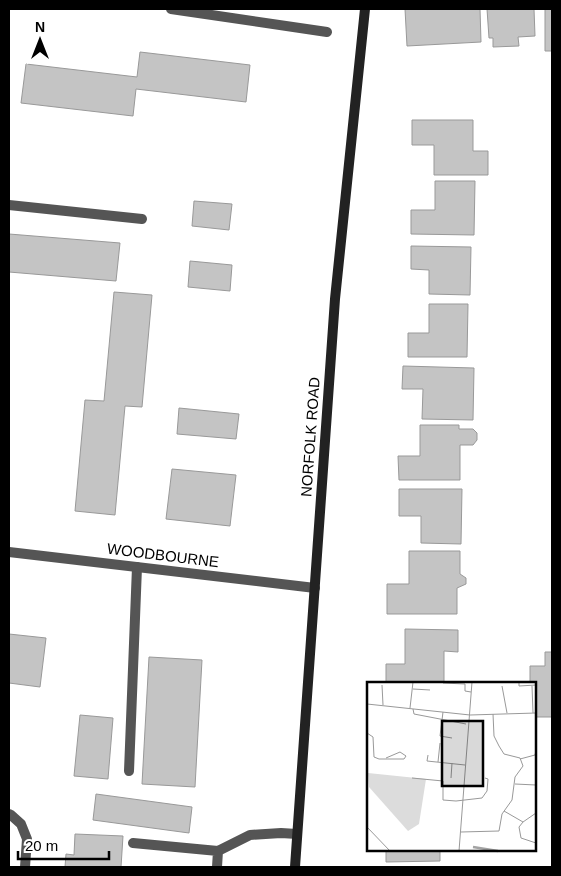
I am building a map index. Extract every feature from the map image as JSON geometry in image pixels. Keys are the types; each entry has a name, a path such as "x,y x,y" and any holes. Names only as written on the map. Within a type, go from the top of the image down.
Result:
{"main road":[{"name":"NORFOLK ROAD","path":"295,867 335,299 364,9"}],"street":[{"path":"171,9 328,32"},
{"path":"9,205 142,219"},
{"name":"WOODBOURNE","path":"9,552 315,588"},
{"path":"129,771 137,567"},
{"path":"9,814 21,824 28,840 25,867"},
{"path":"133,843 218,851 250,835 297,834"},
{"path":"218,851 218,867"}],"building":[{"path":"405,9 480,9 481,42 407,46"},
{"path":"487,9 534,9 535,36 518,37 519,46 493,47 493,38 489,38"},
{"path":"545,9 552,9 552,51 545,51"},
{"path":"140,52 250,65 246,102 136,89 133,116 21,103 26,64 137,77"},
{"path":"412,120 473,120 473,151 488,151 488,175 434,175 434,145 412,145"},
{"path":"435,181 475,181 474,235 411,234 411,210 435,210"},
{"path":"194,201 232,204 229,230 192,226"},
{"path":"9,234 120,243 116,281 9,272"},
{"path":"411,246 471,247 470,295 429,294 429,270 411,269"},
{"path":"190,261 232,265 230,291 188,287"},
{"path":"114,292 152,295 142,407 125,406 115,515 75,511 85,400 104,401"},
{"path":"429,304 468,304 467,357 408,357 408,333 429,333"},
{"path":"403,366 474,368 473,420 422,419 423,389 402,389"},
{"path":"179,408 239,414 236,439 177,434"},
{"path":"420,425 459,425 459,429 473,429 477,433 477,440 473,445 460,445 460,480 399,480 398,456 420,456"},
{"path":"172,469 236,475 230,526 166,519"},
{"path":"399,489 462,489 461,544 421,543 421,516 399,516"},
{"path":"409,551 460,551 460,574 466,578 466,584 457,588 457,614 387,614 387,584 409,584"},
{"path":"405,629 458,630 458,652 444,651 444,682 386,682 386,664 405,664"},
{"path":"9,634 46,638 40,687 9,683"},
{"path":"545,652 552,652 552,717 536,717 536,682 530,682 530,666 545,666"},
{"path":"149,657 202,660 195,787 142,784"},
{"path":"80,715 113,718 108,779 74,776"},
{"path":"96,794 192,807 189,833 93,820"},
{"path":"75,834 123,836 121,867 65,867 66,854 74,855"},
{"path":"386,851 440,851 440,861 386,862"}]}
